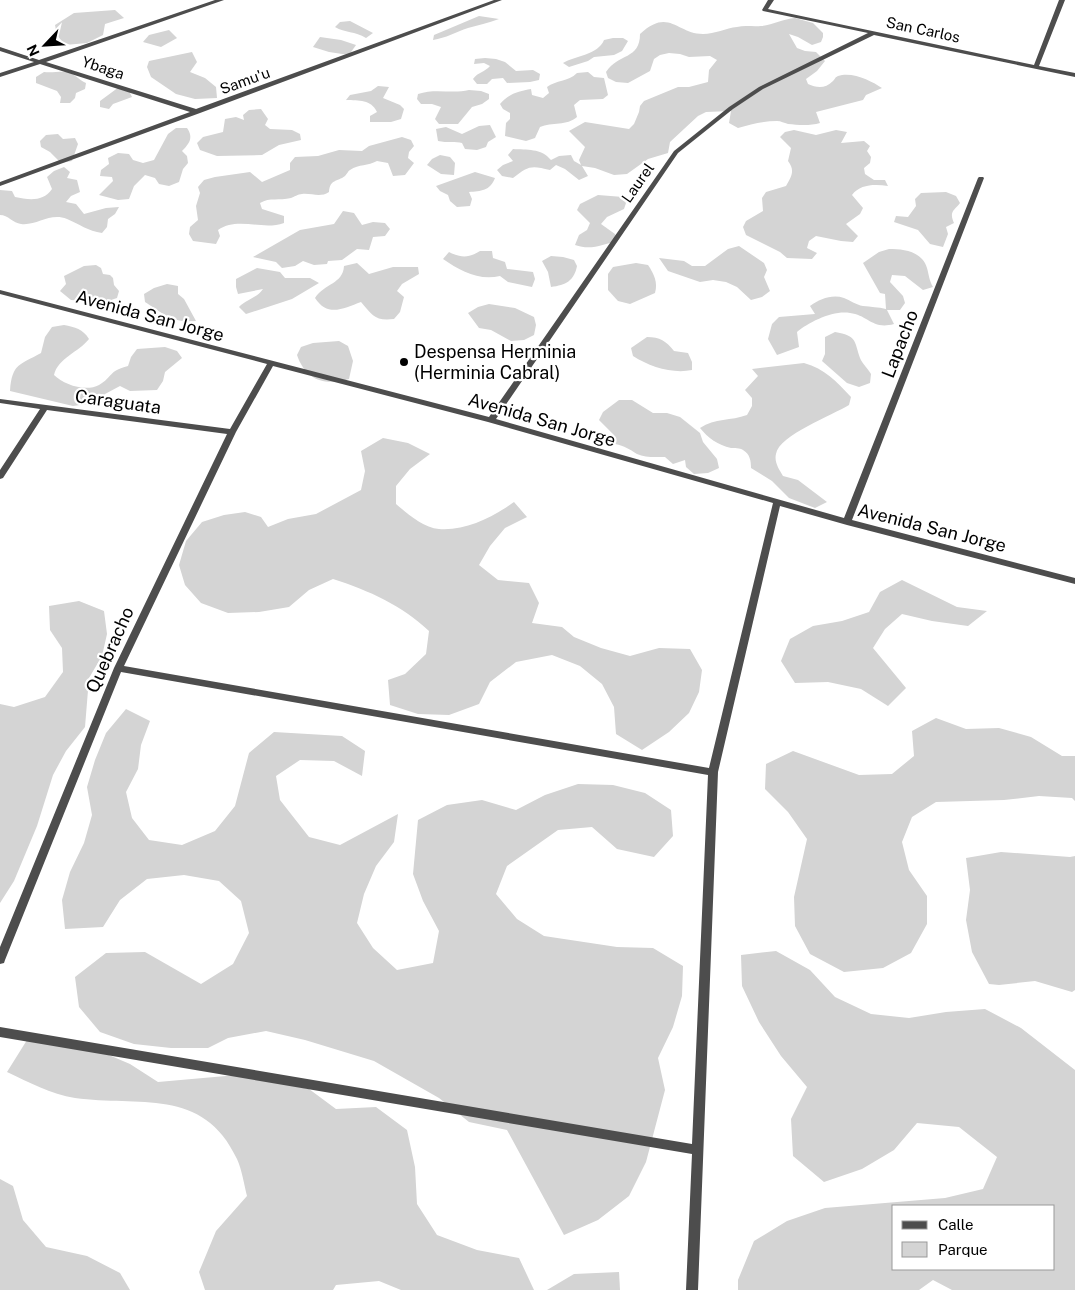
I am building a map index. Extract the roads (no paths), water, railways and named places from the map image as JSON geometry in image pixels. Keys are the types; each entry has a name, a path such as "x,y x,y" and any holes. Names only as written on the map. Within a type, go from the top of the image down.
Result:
{"street":[{"path":"0,75 221,0"},
{"name":"Samu'u","path":"0,184 499,0"},
{"name":"San Carlos","path":"771,0 765,10 1075,75"},
{"path":"1036,67 1062,0"},
{"name":"Laurel","path":"490,420 676,152 731,108 761,88 873,33"},
{"name":"Ybaga","path":"0,49 198,112"},
{"name":"Lapacho","path":"847,522 980,178"},
{"name":"Avenida San Jorge","path":"0,292 490,420 847,522 1075,581"},
{"name":"Quebracho","path":"0,960 118,668 232,432 271,363"},
{"name":"Caraguata","path":"0,401 232,432"},
{"path":"0,476 45,407"},
{"path":"692,1290 713,772 776,502"},
{"path":"118,668 713,772"},
{"path":"0,1032 697,1150"}],"place":[{"name":"Despensa Herminia (Herminia Cabral)","path":"404,362"}]}
